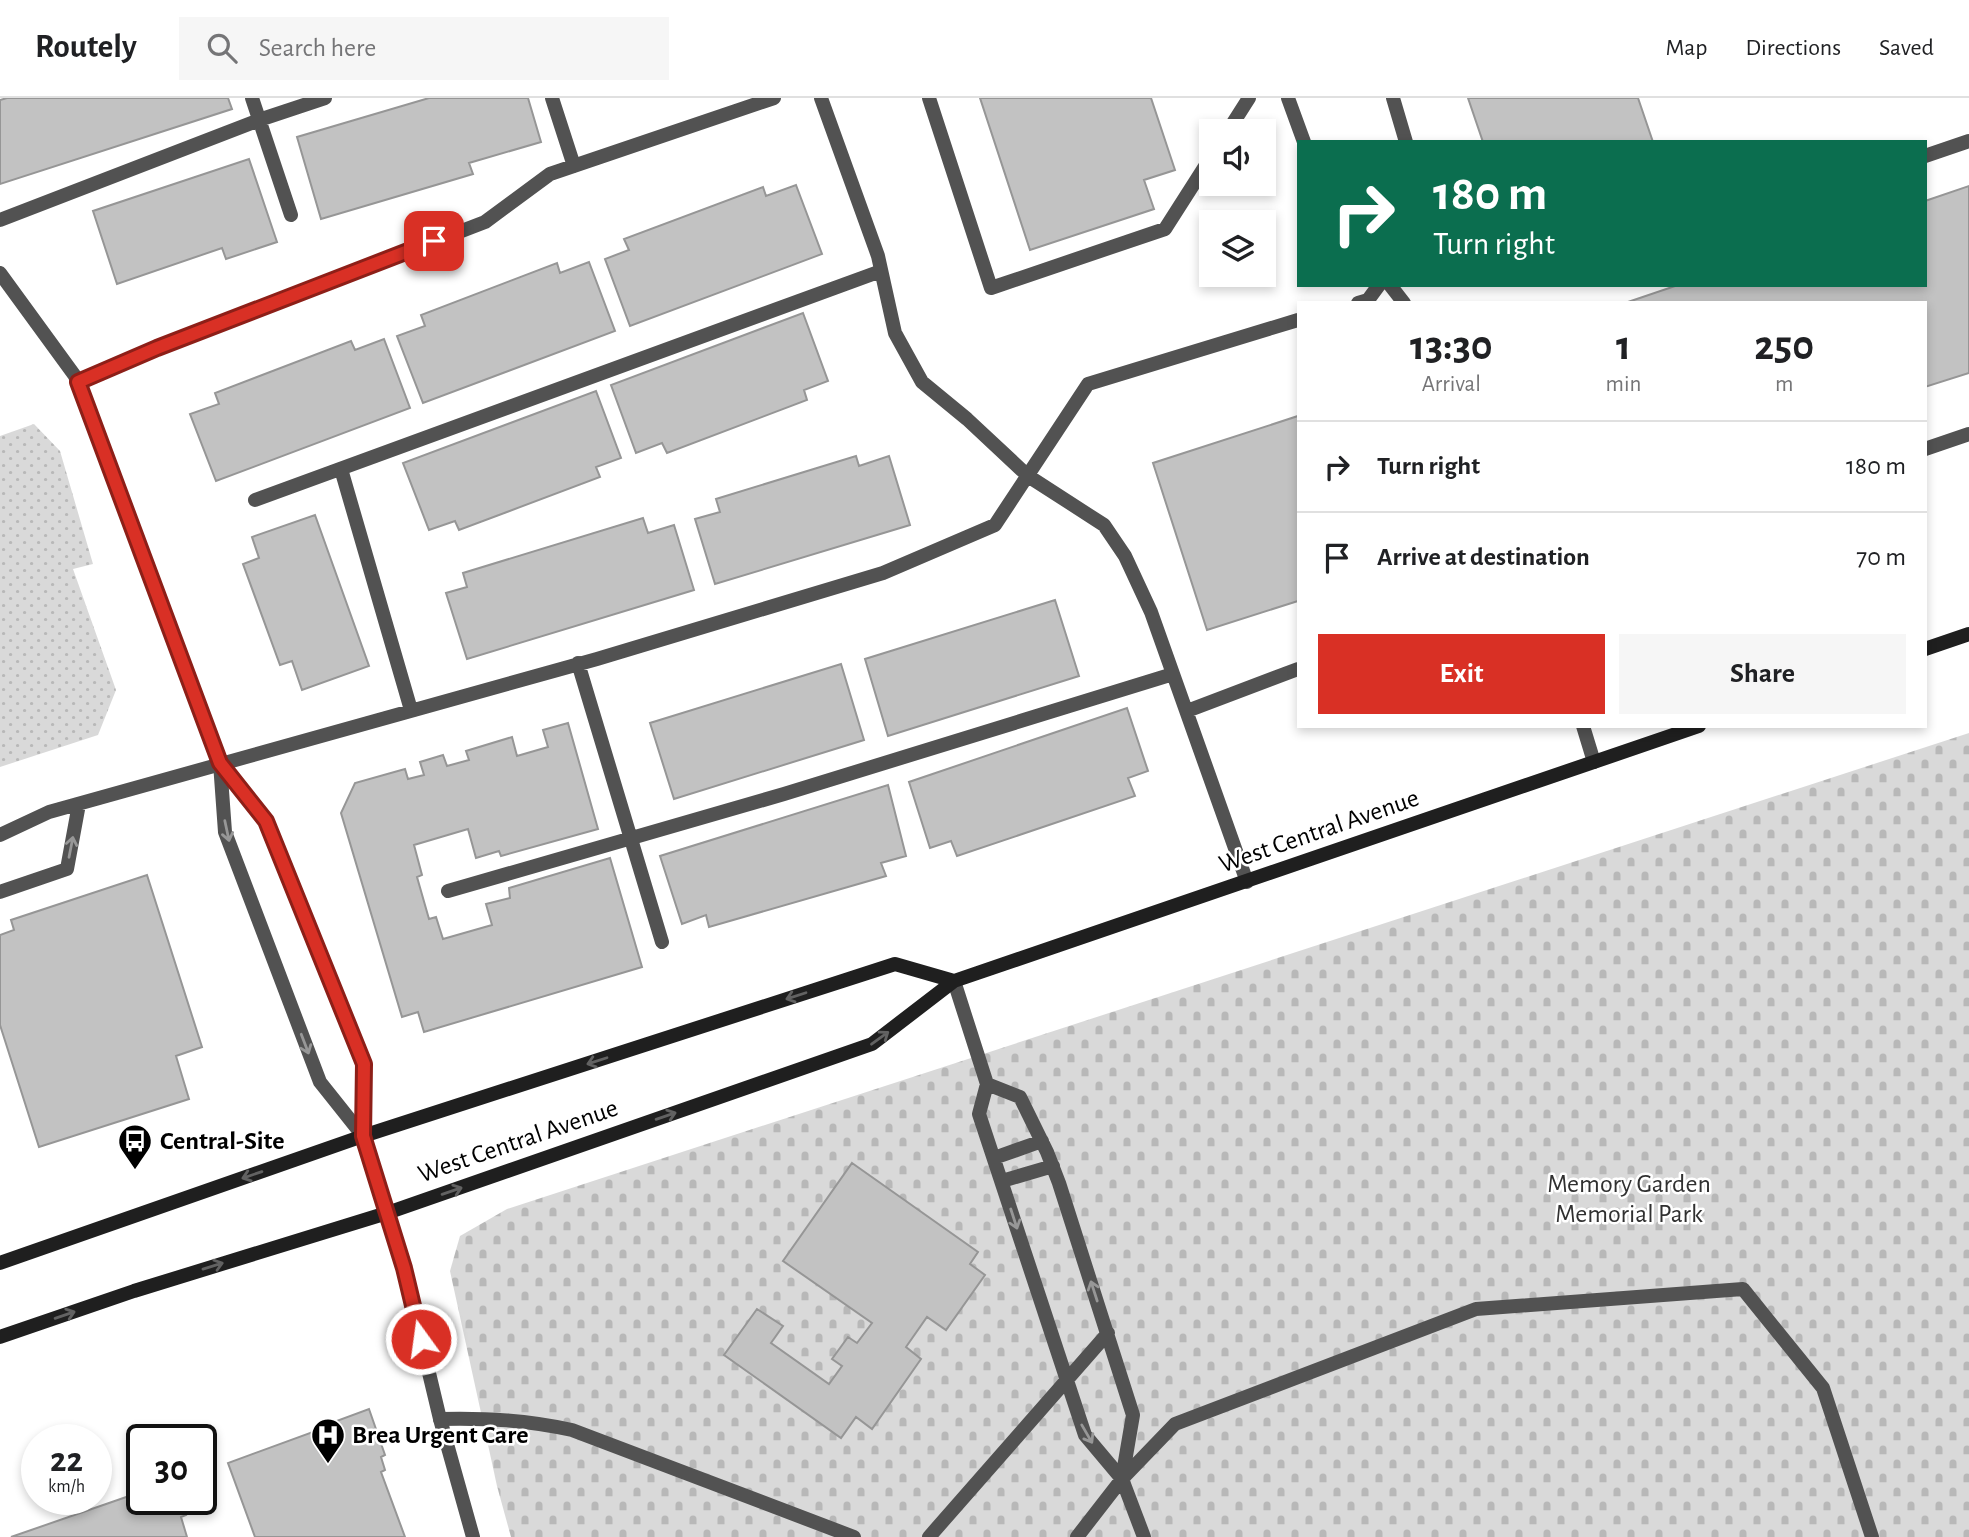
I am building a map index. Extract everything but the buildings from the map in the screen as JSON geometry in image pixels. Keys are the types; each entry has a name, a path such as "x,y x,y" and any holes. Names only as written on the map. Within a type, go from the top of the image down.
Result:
{"main road":[{"path":"1927,648 1969,634"},
{"name":"West Central Avenue","path":"0,1337 134,1291 387,1213 872,1045 954,981 1693,728"},
{"name":"West Central Avenue","path":"0,1263 363,1136 895,964 954,981"}],"street":[{"path":"252,98 291,215"},
{"path":"0,220 259,120 325,98"},
{"path":"552,98 574,166"},
{"path":"78,382 157,348 485,222 550,174 774,98"},
{"path":"821,98 881,271 895,333 922,382 967,419 1028,476 1104,525 1125,556 1151,612 1247,882"},
{"path":"929,98 991,288 1165,229 1199,176"},
{"path":"1236,119 1249,98"},
{"path":"1288,98 1303,140"},
{"path":"1393,98 1405,140"},
{"path":"1927,155 1969,141"},
{"path":"255,500 881,271"},
{"path":"0,273 78,382 220,763 225,832 320,1082 363,1136"},
{"path":"1365,301 1378,287"},
{"path":"1392,287 1402,301"},
{"path":"0,835 49,812 578,663 883,573 995,525 1088,384 1297,320"},
{"path":"1927,448 1969,434"},
{"path":"341,469 411,710"},
{"path":"578,663 662,942"},
{"path":"1187,711 1297,669"},
{"path":"448,891 863,770 1173,674"},
{"path":"1584,728 1594,762"},
{"path":"220,763 266,821 364,1064 363,1136 404,1268 440,1419 472,1537"},
{"path":"0,892 67,869 79,804"},
{"path":"954,981 987,1084 979,1114 1084,1435 1122,1479 1144,1537"},
{"path":"987,1084 1020,1097 1053,1166 1133,1415 1122,1479"},
{"path":"994,1158 1042,1141"},
{"path":"1002,1181 1053,1166"},
{"path":"1077,1537 1122,1479 1175,1424 1476,1309 1743,1289 1824,1388 1872,1537"},
{"path":"929,1537 1108,1333"},
{"path":"440,1419 529,1421 572,1430 854,1537"}],"green space":[{"path":"34,424 60,451 93,564 73,569 116,690 98,735 0,767 0,436"},
{"name":"Memory Garden Memorial Park","path":"1969,733 1969,1537 511,1537 497,1486 450,1271 460,1236 507,1209"}],"place":[{"name":"Central-Site","path":"135,1171"},
{"name":"Brea Urgent Care","path":"328,1465"}],"route":[{"path":"421,1339 404,1268 363,1136 364,1064 266,821 220,763 78,382 157,348 434,241"}]}
